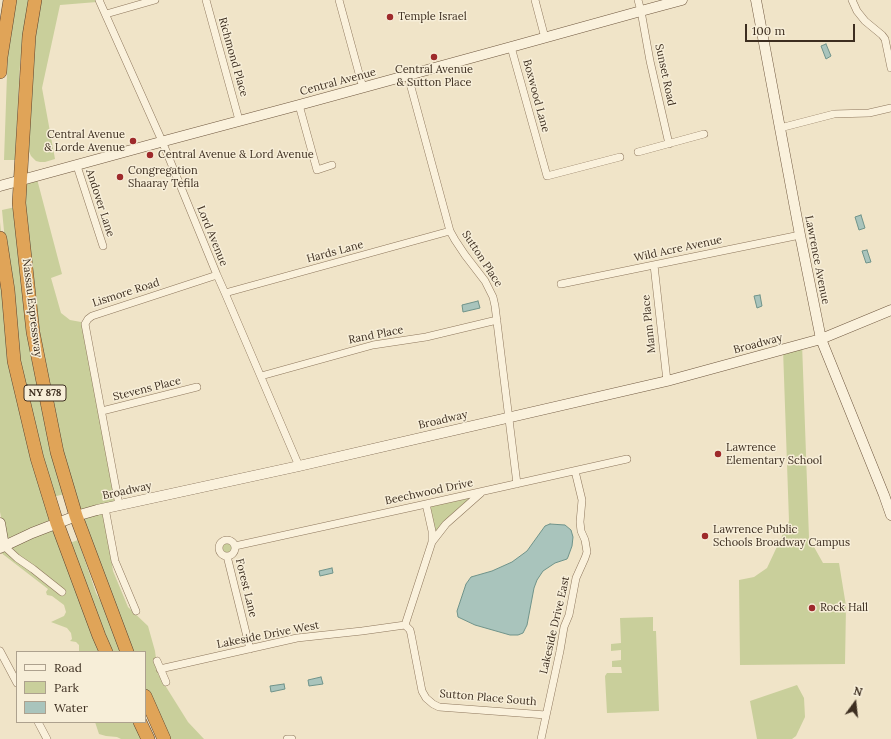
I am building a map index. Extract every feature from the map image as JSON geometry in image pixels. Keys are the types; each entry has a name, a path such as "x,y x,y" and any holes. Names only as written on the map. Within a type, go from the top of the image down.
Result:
{"highway":[{"path":"0,72 10,0"},
{"name":"Nassau Expressway","path":"35,0 29,36 19,203 33,332 57,452 76,516 127,651"},
{"name":"Nassau Expressway","path":"0,238 8,290 14,361 37,458 57,523 106,651"},
{"path":"146,698 164,739"},
{"path":"140,723 148,739"}],"street":[{"name":"Lord Avenue","path":"99,0 162,142 299,466"},
{"path":"106,14 154,0"},
{"name":"Richmond Place","path":"206,0 239,120"},
{"path":"339,0 364,88"},
{"path":"535,0 545,38"},
{"name":"Sunset Road","path":"638,0 668,144"},
{"name":"Central Avenue","path":"0,186 77,166 239,120 364,88 641,10 682,0"},
{"name":"Lawrence Avenue","path":"756,0 821,339 891,515"},
{"path":"852,0 857,11 865,21 885,39 891,68"},
{"name":"Boxwood Lane","path":"512,47 547,176 620,157"},
{"name":"Sutton Place","path":"408,76 450,231 490,289 495,306 517,484"},
{"path":"299,105 317,170 332,165"},
{"path":"780,128 834,114 869,113 891,108"},
{"path":"638,152 704,134"},
{"name":"Andover Lane","path":"77,166 103,246"},
{"name":"Hards Lane","path":"225,293 450,231"},
{"name":"Wild Acre Avenue","path":"560,284 800,235"},
{"name":"Mann Place","path":"654,265 667,381"},
{"name":"Lismore Road","path":"119,505 85,324 92,316 217,275"},
{"name":"Broadway","path":"2,547 57,523 105,508 299,466 667,381 821,339 891,310"},
{"name":"Rand Place","path":"261,376 373,345 426,337 497,320"},
{"name":"Stevens Place","path":"102,412 197,387"},
{"name":"Beechwood Drive","path":"235,546 627,459"},
{"name":"Lakeside Drive East","path":"541,739 564,627 570,615 576,578 587,552 585,540 581,531 580,522 582,500 575,470"},
{"path":"432,542 446,524 483,492"},
{"path":"405,625 418,589 432,542 432,532 426,504"},
{"path":"105,508 115,561 136,611"},
{"path":"0,523 2,547 62,592"},
{"name":"Forest Lane","path":"226,539 232,541 235,546 233,553 227,556 224,556 218,549 219,544 226,539"},
{"name":"Forest Lane","path":"227,556 250,649"},
{"name":"Sutton Place South","path":"405,625 410,630 422,691 426,698 433,704 439,707 466,710 546,715"},
{"name":"Lakeside Drive West","path":"160,669 306,637 405,625"},
{"path":"0,651 16,681"},
{"path":"157,661 166,682"},
{"path":"39,723 47,739"},
{"path":"287,739 292,739"}],"green space":[{"path":"15,0 30,0 20,64 15,160 4,160 8,46"},
{"path":"40,0 96,0 97,2 60,5 42,88 55,159 45,162 36,161 31,156 27,147 29,91"},
{"path":"37,179 62,274 51,278 61,313 70,320 81,322 83,325 116,503 82,510 76,507 35,334 24,184"},
{"path":"20,206 22,247 68,493 53,497 28,412 13,325 2,210"},
{"path":"0,222 13,360 52,512 49,522 6,542 0,512"},
{"path":"802,343 809,538 823,563 839,563 846,606 845,664 740,665 739,580 754,577 767,568 789,521 783,349"},
{"path":"483,491 432,542 426,504"},
{"path":"104,511 113,571 128,607 148,626 155,651 158,674 188,722 204,739 165,739 146,695 146,651 128,651 78,517"},
{"path":"47,529 54,531 103,651 79,651 79,645 76,642 70,641 72,639 71,633 67,628 51,622 64,616 66,612 64,605 52,596 47,595 46,592 48,589 0,552"},
{"path":"78,540 96,593 112,621 124,651 109,651 67,544"},
{"path":"227,540 232,542 234,547 232,552 227,554 222,552 220,547 222,542"},
{"path":"653,617 653,631 656,631 659,711 607,713 605,676 607,673 622,673 621,667 612,667 612,661 621,660 621,650 611,651 611,644 621,643 620,618"},
{"path":"797,685 804,698 805,717 796,736 792,739 757,739 750,701"},
{"path":"95,723 138,723 146,739 121,739 99,734"}],"water":[{"path":"826,44 831,56 826,59 821,46"},
{"path":"861,215 865,228 859,230 855,217"},
{"path":"867,250 871,262 866,263 862,251"},
{"path":"760,295 762,306 757,308 754,296"},
{"path":"478,301 480,308 463,312 462,305"},
{"path":"550,524 565,525 571,530 573,537 572,546 567,559 555,563 543,571 537,580 527,625 523,633 518,635 510,635 475,625 458,617 457,611 466,584 471,577 492,571 512,562 527,551 545,526"},
{"path":"332,568 333,573 320,576 319,571"},
{"path":"321,677 323,684 309,686 308,680"},
{"path":"284,684 285,689 271,692 270,686"}],"place":[{"name":"Temple Israel","path":"390,17"},
{"name":"Central Avenue & Sutton Place","path":"434,57"},
{"name":"Central Avenue & Lorde Avenue","path":"133,141"},
{"name":"Central Avenue & Lord Avenue","path":"150,155"},
{"name":"Congregation Shaaray Tefila","path":"120,177"},
{"name":"Lawrence Elementary School","path":"718,454"},
{"name":"Lawrence Public Schools Broadway Campus","path":"705,536"},
{"name":"Rock Hall","path":"812,608"}]}
